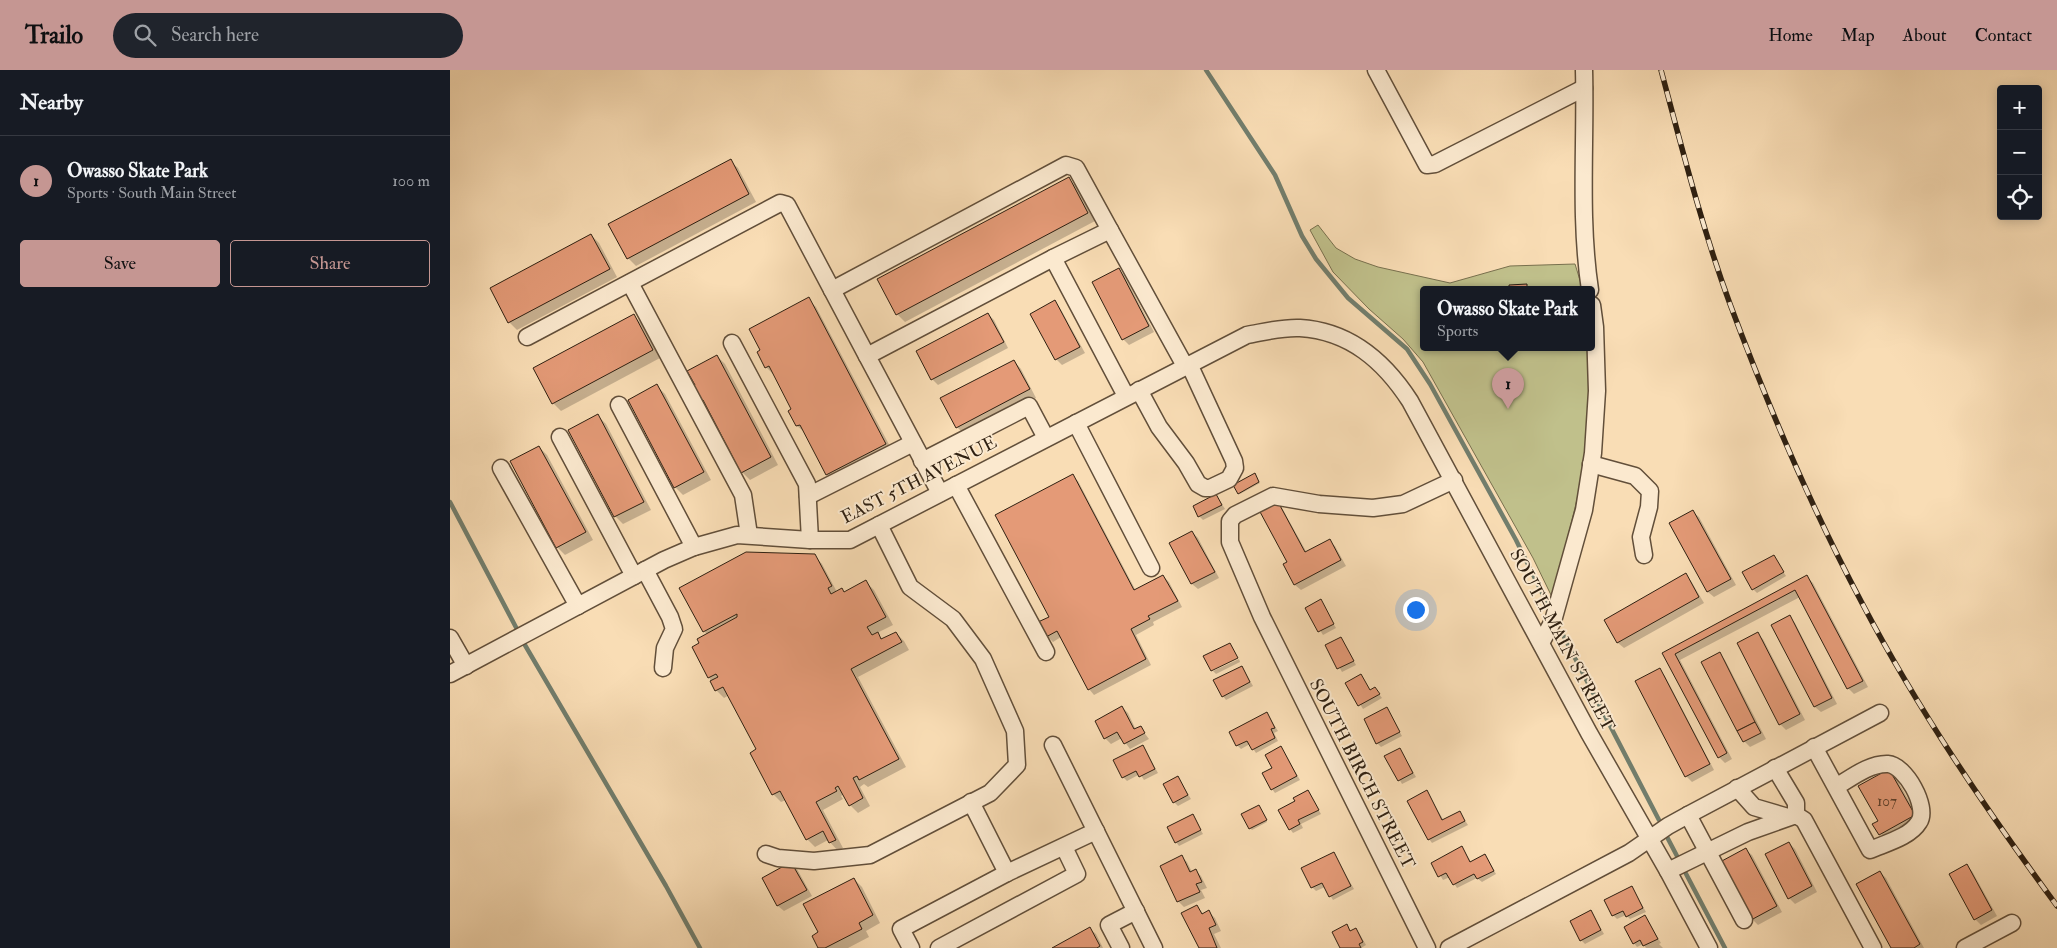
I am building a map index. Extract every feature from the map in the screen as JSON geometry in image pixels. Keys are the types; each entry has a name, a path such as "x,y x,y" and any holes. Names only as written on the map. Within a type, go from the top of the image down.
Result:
{"street":[{"path":"1376,70 1427,165 1435,164 1584,88"},
{"path":"1584,70 1582,218 1584,252 1589,286"},
{"path":"832,290 1066,166 1076,168 1187,365 1234,461 1233,474 1228,479 1210,488 1205,488 1198,484 1186,463 1132,393 1053,258"},
{"path":"528,337 780,203 787,205 940,493"},
{"path":"867,356 1110,230"},
{"path":"630,282 743,495 749,535"},
{"path":"1541,643 1553,621 1584,510 1591,464 1597,391 1595,327"},
{"name":"EAST 5TH AVENUE","path":"450,674 640,573 694,548 737,535 810,540 850,540 1247,335 1300,328 1323,332 1343,338 1372,357"},
{"path":"732,343 807,484 810,540"},
{"name":"SOUTH MAIN STREET","path":"1372,357 1385,367 1399,385 1454,480 1589,733 1650,838 1709,948"},
{"path":"619,405 694,548"},
{"path":"922,461 1029,406 1046,438"},
{"path":"1076,423 1151,568"},
{"path":"560,437 640,573 670,617 674,629 665,648 663,668"},
{"path":"808,496 913,444"},
{"path":"1591,464 1635,476 1650,491 1649,507 1641,537 1644,555"},
{"path":"501,468 578,606"},
{"name":"SOUTH BIRCH STREET","path":"1427,948 1262,617 1230,542 1230,522 1235,515 1273,496 1318,504 1373,508 1403,504 1454,480"},
{"path":"956,485 1046,652"},
{"path":"766,854 778,858 814,861 870,855 990,793 1017,765 1015,730 983,659 953,619 910,587 879,525"},
{"path":"450,638 466,666"},
{"path":"1448,948 1628,853 1688,814 1880,713"},
{"path":"1053,745 1154,948"},
{"path":"1814,747 1870,850 1903,836 1920,821 1923,809 1917,795 1898,768 1889,764 1868,769 1836,787"},
{"path":"1775,768 1796,803 1792,816"},
{"path":"1737,788 1754,807 1804,820 1873,948"},
{"path":"971,802 1007,873"},
{"path":"1688,814 1744,920"},
{"path":"1668,871 1748,832 1792,816"},
{"path":"911,948 901,929 1007,873 1096,831"},
{"path":"939,948 1077,874 1064,846"},
{"path":"1121,948 1109,925 1136,911"},
{"path":"1965,948 2012,923"}],"green space":[{"path":"1318,225 1336,248 1355,259 1378,267 1450,283 1510,266 1575,264 1582,286 1420,286 1420,351 1589,351 1588,438 1575,507 1552,597 1533,558 1423,362 1403,339 1369,309 1333,272 1310,230"}],"building":[{"path":"731,159 749,194 627,259 608,224"},
{"path":"1069,177 1088,213 896,315 877,279"},
{"path":"591,234 610,269 508,323 490,288"},
{"path":"1119,268 1149,326 1122,340 1092,282"},
{"path":"1527,284 1527,286 1509,286"},
{"path":"809,297 886,444 826,475 800,425 796,426 788,411 791,409 769,366 765,368 757,352 760,350 749,329"},
{"path":"1055,300 1080,347 1055,360 1030,314"},
{"path":"988,313 1004,342 931,380 916,351"},
{"path":"634,314 653,350 552,404 533,368"},
{"path":"717,355 771,457 741,473 703,400 700,401 692,386 695,385 687,371"},
{"path":"1014,360 1030,389 956,428 940,398"},
{"path":"657,384 704,472 674,488 628,400"},
{"path":"598,414 644,502 614,517 568,430"},
{"path":"539,446 586,532 556,548 510,461"},
{"path":"1255,473 1259,482 1238,494 1233,485"},
{"path":"1073,474 1134,590 1163,575 1178,601 1148,616 1150,619 1131,629 1146,659 1088,690 1057,631 1046,637 1038,622 1049,617 995,515"},
{"path":"1216,494 1222,505 1198,517 1193,506"},
{"path":"1277,500 1305,552 1330,539 1341,560 1294,585 1283,564 1287,562 1259,510"},
{"path":"1693,510 1731,579 1707,592 1669,523"},
{"path":"1192,531 1215,572 1191,584 1169,543"},
{"path":"746,552 815,554 832,586 828,588 831,594 842,588 844,592 866,580 886,617 867,627 872,635 878,632 881,639 896,632 902,642 851,669 899,759 859,780 857,776 853,778 863,798 849,806 838,786 835,788 837,791 816,802 836,840 829,843 823,831 806,840 780,791 772,795 750,753 756,749 723,687 715,691 710,681 718,677 716,674 708,678 692,647 699,643 697,639 737,617 737,614 703,632 679,588"},
{"path":"1774,555 1784,572 1752,590 1742,572"},
{"path":"1686,573 1699,597 1617,643 1604,620"},
{"path":"1807,575 1863,681 1847,689 1795,590 1675,654 1727,753 1718,758 1662,653"},
{"path":"1321,599 1334,624 1318,632 1305,608"},
{"path":"1790,615 1832,698 1814,707 1771,625"},
{"path":"1758,632 1800,714 1779,725 1737,643"},
{"path":"1341,637 1354,661 1337,669 1325,645"},
{"path":"1230,643 1238,658 1211,671 1203,656"},
{"path":"1720,652 1755,722 1737,731 1701,662"},
{"path":"1242,666 1250,682 1222,697 1213,680"},
{"path":"1660,668 1710,764 1685,777 1635,681"},
{"path":"1361,674 1370,690 1375,687 1380,694 1358,706 1345,683"},
{"path":"1122,706 1134,729 1141,726 1145,733 1124,744 1117,732 1104,739 1095,721"},
{"path":"1387,707 1400,732 1376,744 1364,719"},
{"path":"1267,712 1275,728 1271,729 1275,738 1252,750 1247,741 1236,746 1229,732"},
{"path":"1755,722 1761,733 1743,742 1737,731"},
{"path":"1143,745 1155,769 1139,777 1136,771 1122,778 1113,760"},
{"path":"1281,746 1297,776 1271,790 1262,773 1272,768 1265,755"},
{"path":"1400,748 1413,773 1398,781 1384,756"},
{"path":"1889,769 1915,815 1879,835 1872,824 1878,821 1858,786"},
{"path":"1178,776 1188,795 1173,803 1163,784"},
{"path":"1308,790 1319,810 1298,820 1300,824 1289,830 1278,810 1295,801 1293,798"},
{"path":"1427,790 1442,820 1460,811 1465,821 1428,840 1407,801"},
{"path":"1259,805 1267,820 1249,829 1241,814"},
{"path":"1193,814 1201,830 1175,843 1167,827"},
{"path":"1789,842 1812,886 1788,899 1765,854"},
{"path":"1462,846 1470,862 1485,854 1494,871 1477,879 1474,874 1453,885 1446,873 1438,877 1431,863"},
{"path":"1746,848 1777,906 1751,920 1720,862"},
{"path":"1334,852 1351,886 1329,897 1322,883 1311,888 1301,868"},
{"path":"1182,855 1190,872 1196,869 1202,882 1196,884 1200,892 1177,902 1160,866"},
{"path":"791,862 807,890 777,906 762,878"},
{"path":"1967,864 1992,910 1974,920 1949,874"},
{"path":"1880,871 1920,944 1914,948 1891,948 1856,884"},
{"path":"854,878 873,915 859,923 862,929 825,948 818,948 812,936 818,932 803,904"},
{"path":"1632,886 1643,908 1626,917 1623,911 1612,916 1604,900"},
{"path":"1197,905 1202,914 1209,910 1216,925 1209,928 1217,948 1199,948 1181,913"},
{"path":"1591,910 1601,930 1580,941 1570,921"},
{"path":"1645,915 1658,939 1643,946 1640,940 1633,944 1624,927"},
{"path":"1347,924 1350,931 1356,928 1363,942 1359,944 1361,948 1340,948 1332,932"},
{"path":"1090,927 1100,946 1097,948 1052,948"}],"waterway":[{"path":"1206,70 1275,175 1302,236 1316,259 1348,298 1407,349 1430,384 1516,540 1547,603"},
{"path":"450,502 519,633"},
{"path":"1562,633 1659,820"},
{"path":"522,640 666,886 700,948"},
{"path":"1666,835 1677,856"},
{"path":"1684,870 1725,948"}],"railway":[{"path":"1661,70 1701,217 1730,304 1759,380 1825,530 1862,603 1906,682 1979,796 2057,906"}],"place":[{"name":"Owasso Skate Park","path":"1508,409"}]}
